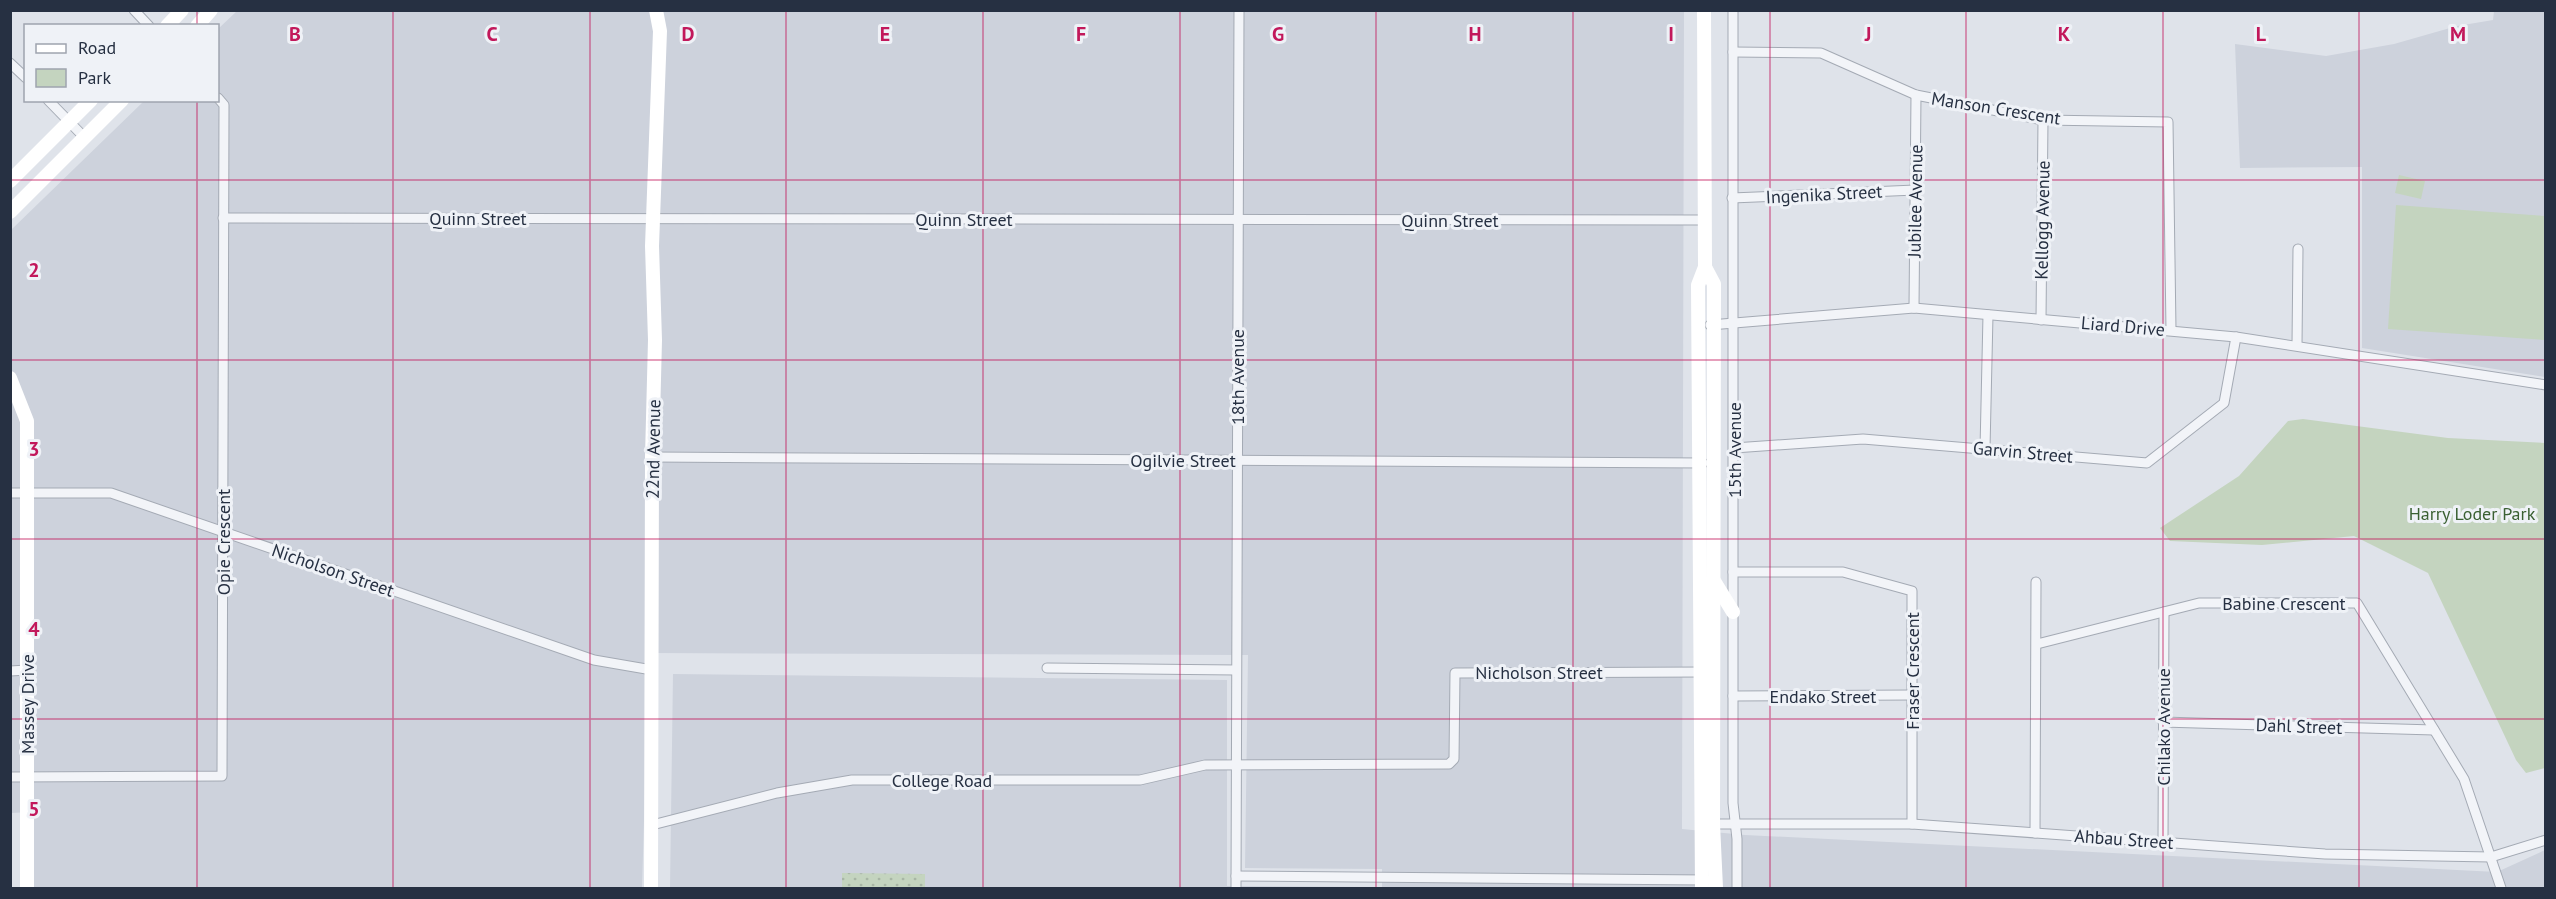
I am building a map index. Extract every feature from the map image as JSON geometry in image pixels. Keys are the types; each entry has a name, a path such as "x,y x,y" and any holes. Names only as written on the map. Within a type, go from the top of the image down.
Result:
{"main road":[{"path":"169,24 182,10"},
{"path":"198,24 212,10"},
{"name":"22nd Avenue","path":"651,888 652,457 655,340 653,218 660,31 656,10"},
{"name":"15th Avenue","path":"1704,10 1704,220 1706,267 1714,284 1713,579 1706,672"},
{"path":"10,181 90,102"},
{"path":"10,212 120,102"},
{"name":"15th Avenue","path":"1706,267 1698,285 1698,326 1709,884"},
{"name":"Massey Drive","path":"10,378 27,421 27,888"},
{"path":"1713,579 1733,612"}],"street":[{"path":"134,10 147,24"},
{"name":"18th Avenue","path":"1236,888 1239,10"},
{"name":"15th Avenue","path":"1733,10 1733,803 1737,888"},
{"name":"Manson Crescent","path":"1733,52 1821,53 1916,95 2043,120 2168,122 2171,330"},
{"path":"10,63 24,76"},
{"name":"Jubilee Avenue","path":"1914,308 1916,95"},
{"name":"Opie Crescent","path":"10,777 222,776 224,105 219,99"},
{"path":"50,102 85,138"},
{"name":"Kellogg Avenue","path":"2042,320 2043,120"},
{"name":"Ingenika Street","path":"1732,198 1915,190"},
{"name":"Quinn Street","path":"224,218 1704,220"},
{"path":"2297,345 2298,249"},
{"name":"Liard Drive","path":"1698,326 1914,308 2236,337 2546,385"},
{"path":"1985,449 1988,315"},
{"name":"Garvin Street","path":"1734,448 1863,438 2147,463 2224,404 2236,337"},
{"name":"Ogilvie Street","path":"652,457 1713,463"},
{"name":"Nicholson Street","path":"10,493 111,493 594,660 652,670"},
{"name":"Fraser Crescent","path":"1733,572 1843,572 1912,591 1912,824"},
{"path":"2035,833 2036,582"},
{"name":"Babine Crescent","path":"2037,644 2199,603 2357,603 2464,779 2501,888"},
{"name":"Chilako Avenue","path":"2163,842 2164,612"},
{"path":"1047,668 1236,670"},
{"path":"10,671 27,670"},
{"name":"Nicholson Street","path":"1236,766 1449,764 1454,759 1455,676 1458,672 1706,672"},
{"name":"Endako Street","path":"1733,696 1912,695"},
{"name":"Dahl Street","path":"2163,723 2434,730"},
{"name":"College Road","path":"652,825 777,793 852,780 1140,780 1205,765 1236,766"},
{"name":"Ahbau Street","path":"1707,824 1912,824 2325,854 2492,856 2546,840"},
{"path":"1236,876 1709,884"}],"shaded area":[{"path":"1684,10 1682,829 1745,835 2497,872 2545,850 2546,888 670,888 673,674 1227,680 1227,886 1382,887 1382,869 1245,868 1248,655 649,653 642,888 33,888 32,812 11,813 11,230 143,102 219,102 219,28 237,11"},
{"path":"2494,11 2545,11 2545,377 2362,348 2362,167 2240,168 2235,44 2326,56 2394,44 2457,26 2493,20"}],"green space":[{"path":"2399,175 2425,181 2421,199 2395,193"},
{"path":"2396,205 2545,216 2545,340 2388,329"},
{"name":"Harry Loder Park","path":"2303,419 2448,438 2545,443 2545,768 2526,773 2516,760 2428,573 2354,536 2262,545 2170,541 2160,528 2239,476 2288,421"},
{"path":"842,873 925,874 925,888 842,888"}]}
